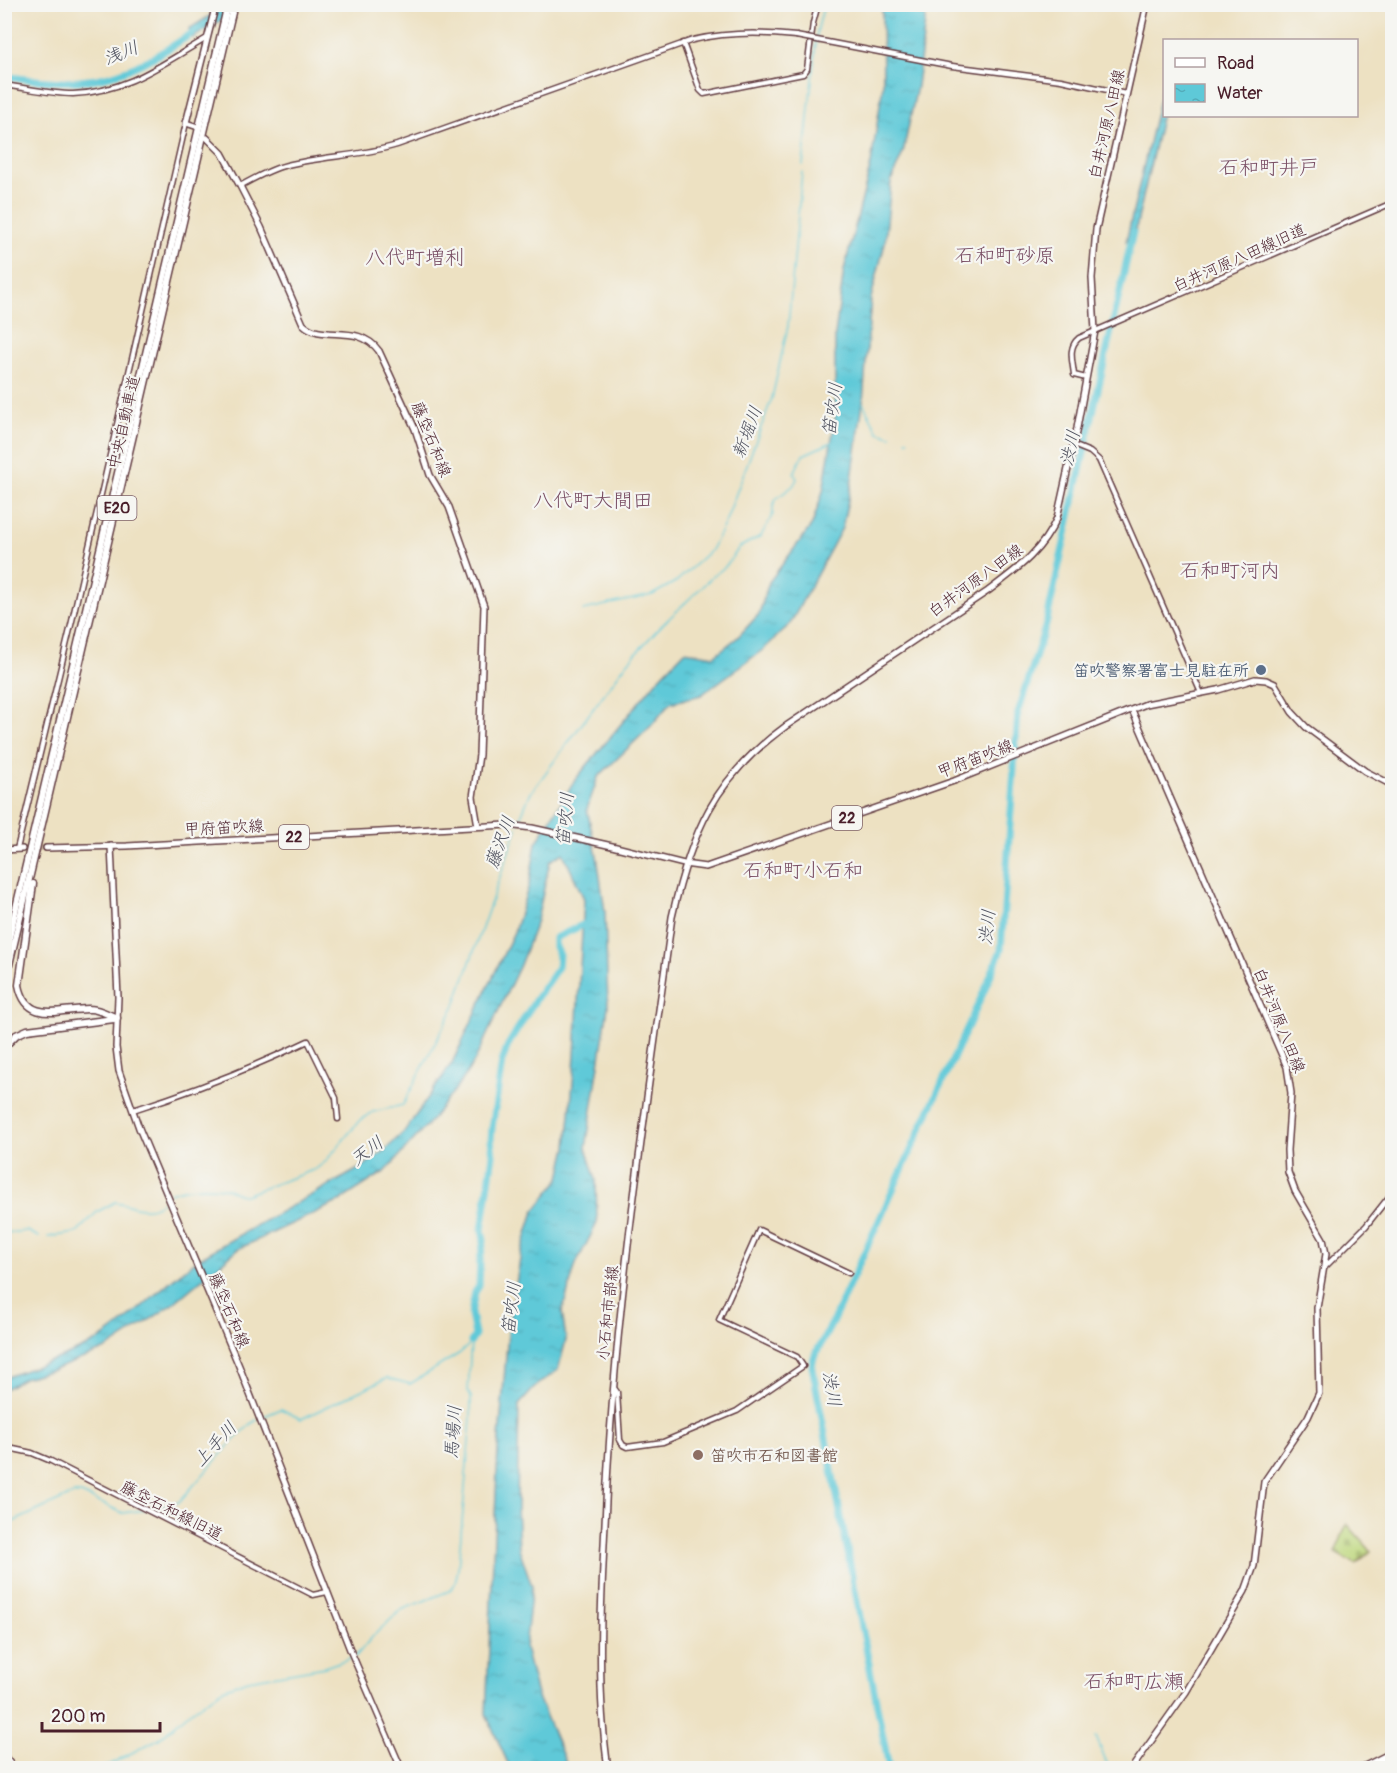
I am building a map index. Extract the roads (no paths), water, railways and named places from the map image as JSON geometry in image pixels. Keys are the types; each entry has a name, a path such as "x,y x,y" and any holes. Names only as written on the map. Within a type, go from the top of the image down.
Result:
{"highway":[{"name":"中央自動車道","path":"4,959 228,4"},
{"name":"中央自動車道","path":"4,986 234,4"},
{"path":"41,833 25,931 20,992 28,1005 40,1012 92,1008 117,1018"},
{"path":"4,951 19,895"},
{"path":"4,1047 16,1035 27,1030 117,1018"},
{"path":"1362,1768 1392,1753"},
{"path":"1374,1768 1392,1760"}],"main road":[{"name":"白井河原八田線","path":"682,864 713,802 735,772 759,747 786,726 988,591 1038,550 1050,532 1057,518 1077,446 1095,331 1092,278 1094,245 1147,4"},
{"path":"195,126 186,123 215,7"},
{"name":"藤垈石和線","path":"207,138 222,153 240,186 268,243 298,315 306,327 315,331 361,337 371,342 379,351 415,429 428,470 445,500 484,606 479,755 473,797 478,826"},
{"name":"甲府笛吹線","path":"46,848 512,825 612,846 682,864 706,867 1008,761 1156,701 1201,693 1255,679 1271,681 1280,690 1292,712 1306,728 1365,771 1392,784"},
{"name":"白井河原八田線","path":"1132,710 1287,1067 1291,1093 1287,1150 1288,1172 1295,1191 1323,1239 1326,1254 1317,1308 1319,1393 1308,1417 1264,1482 1255,1560 1248,1586 1186,1692 1132,1768"},
{"name":"藤垈石和線","path":"111,846 117,961 117,1062 139,1128 203,1279 352,1655 401,1768"},
{"path":"4,850 19,849"},
{"name":"小石和市部線","path":"608,1768 602,1700 601,1637 607,1463 613,1388 626,1260 670,927 682,864"}],"street":[{"path":"683,43 700,90 704,94 803,74 807,69 818,4"},
{"path":"240,186 287,165 369,153 398,145 683,43 706,37 746,33 796,36 952,66 1071,82 1126,94"},
{"path":"4,85 71,94 115,88 132,82 207,37"},
{"path":"19,849 186,123"},
{"name":"白井河原八田線旧道","path":"1087,378 1074,375 1071,349 1073,343 1079,338 1392,203"},
{"path":"1077,446 1100,460 1201,693"},
{"path":"134,1110 186,1094 308,1041 336,1098 338,1119"},
{"path":"1325,1267 1366,1226 1392,1193"},
{"path":"613,1388 617,1392 620,1440 627,1447 663,1442 737,1411 804,1366 797,1357 719,1320 759,1230 849,1273"},
{"name":"藤垈石和線旧道","path":"4,1447 32,1453 51,1461 313,1595 327,1592"},
{"path":"4,1755 14,1768"}],"water":[{"path":"227,5 245,5 193,38 189,29"},
{"name":"笛吹川","path":"882,5 927,5 917,86 903,153 891,181 885,243 871,298 863,402 851,486 842,528 790,624 764,649 701,695 670,703 651,726 598,777 587,809 605,912 608,1007 586,1148 596,1180 597,1223 576,1264 562,1312 566,1340 558,1370 536,1386 519,1405 517,1506 519,1548 532,1586 525,1648 537,1695 568,1768 510,1768 486,1714 498,1450 508,1333 521,1253 534,1211 560,1178 567,1147 584,899 563,853 550,861 537,920 520,965 475,1060 428,1124 386,1171 338,1202 238,1249 169,1307 106,1349 56,1369 24,1378 5,1389 5,1378 67,1355 102,1338 202,1257 362,1167 384,1151 405,1131 452,1063 514,932 529,885 536,843 575,780 658,679 685,651 714,656 738,637 759,614 769,582 812,525 823,491 835,419 835,335 844,270 871,164 883,85"},
{"path":"1163,82 1163,109 1134,237 1126,242"}],"waterway":[{"name":"新堀川","path":"803,165 817,32 824,4"},
{"name":"浅川","path":"4,76 68,82 106,77 142,63 197,30"},
{"name":"新堀川","path":"583,610 652,595 677,581 711,550 725,523 772,398 788,326 802,172"},
{"name":"渋川","path":"889,1768 812,1366 814,1357 832,1323 1001,950 1018,713 1046,624 1133,232"},
{"path":"863,403 878,432 891,436"},
{"name":"藤沢川","path":"518,824 530,794 627,663 657,630 725,567 740,547 761,536 773,514 776,499 793,486 797,479 794,473 803,455 832,442"},
{"name":"藤沢川","path":"170,1193 190,1188 214,1187 245,1195 316,1169 325,1162 360,1120 373,1112 403,1105 455,1005 517,828"},
{"name":"馬場川","path":"471,1342 475,1335 471,1314 475,1292 479,1286 480,1260 484,1240 482,1230 493,1155 492,1128 502,1062 508,1045 558,967 559,955 555,947 555,938 589,922"},
{"name":"藤沢川","path":"48,1237 76,1233 97,1212 115,1202 139,1208 151,1208 162,1202"},
{"name":"藤沢川","path":"4,1233 27,1231 39,1237"},
{"name":"馬場川","path":"103,1768 160,1738 186,1715 223,1689 248,1680 325,1667 356,1656 373,1636 401,1610 449,1591 455,1584 458,1569 471,1418 471,1397 468,1392 471,1342"},
{"name":"上手川","path":"262,1417 281,1409 301,1419 387,1378 410,1384 460,1353 471,1343"},
{"name":"上手川","path":"149,1509 179,1502 231,1443 257,1420"},
{"name":"上手川","path":"4,1526 74,1494 81,1494 123,1513 144,1510"},
{"path":"1096,1737 1109,1768"}],"tunnel":[{"path":"22,849 46,848"}],"place":[{"name":"笛吹警察署富士見駐在所","path":"1261,670"},
{"name":"笛吹市石和図書館","path":"698,1455"}],"district":[{"name":"石和町井戸","path":"1269,167"},
{"name":"石和町砂原","path":"1005,255"},
{"name":"八代町増利","path":"415,257"},
{"name":"八代町大間田","path":"593,500"},
{"name":"石和町河内","path":"1230,570"},
{"name":"石和町小石和","path":"803,870"},
{"name":"石和町広瀬","path":"1134,1681"}],"water label":[{"name":"天川","path":"367,1151"}]}
